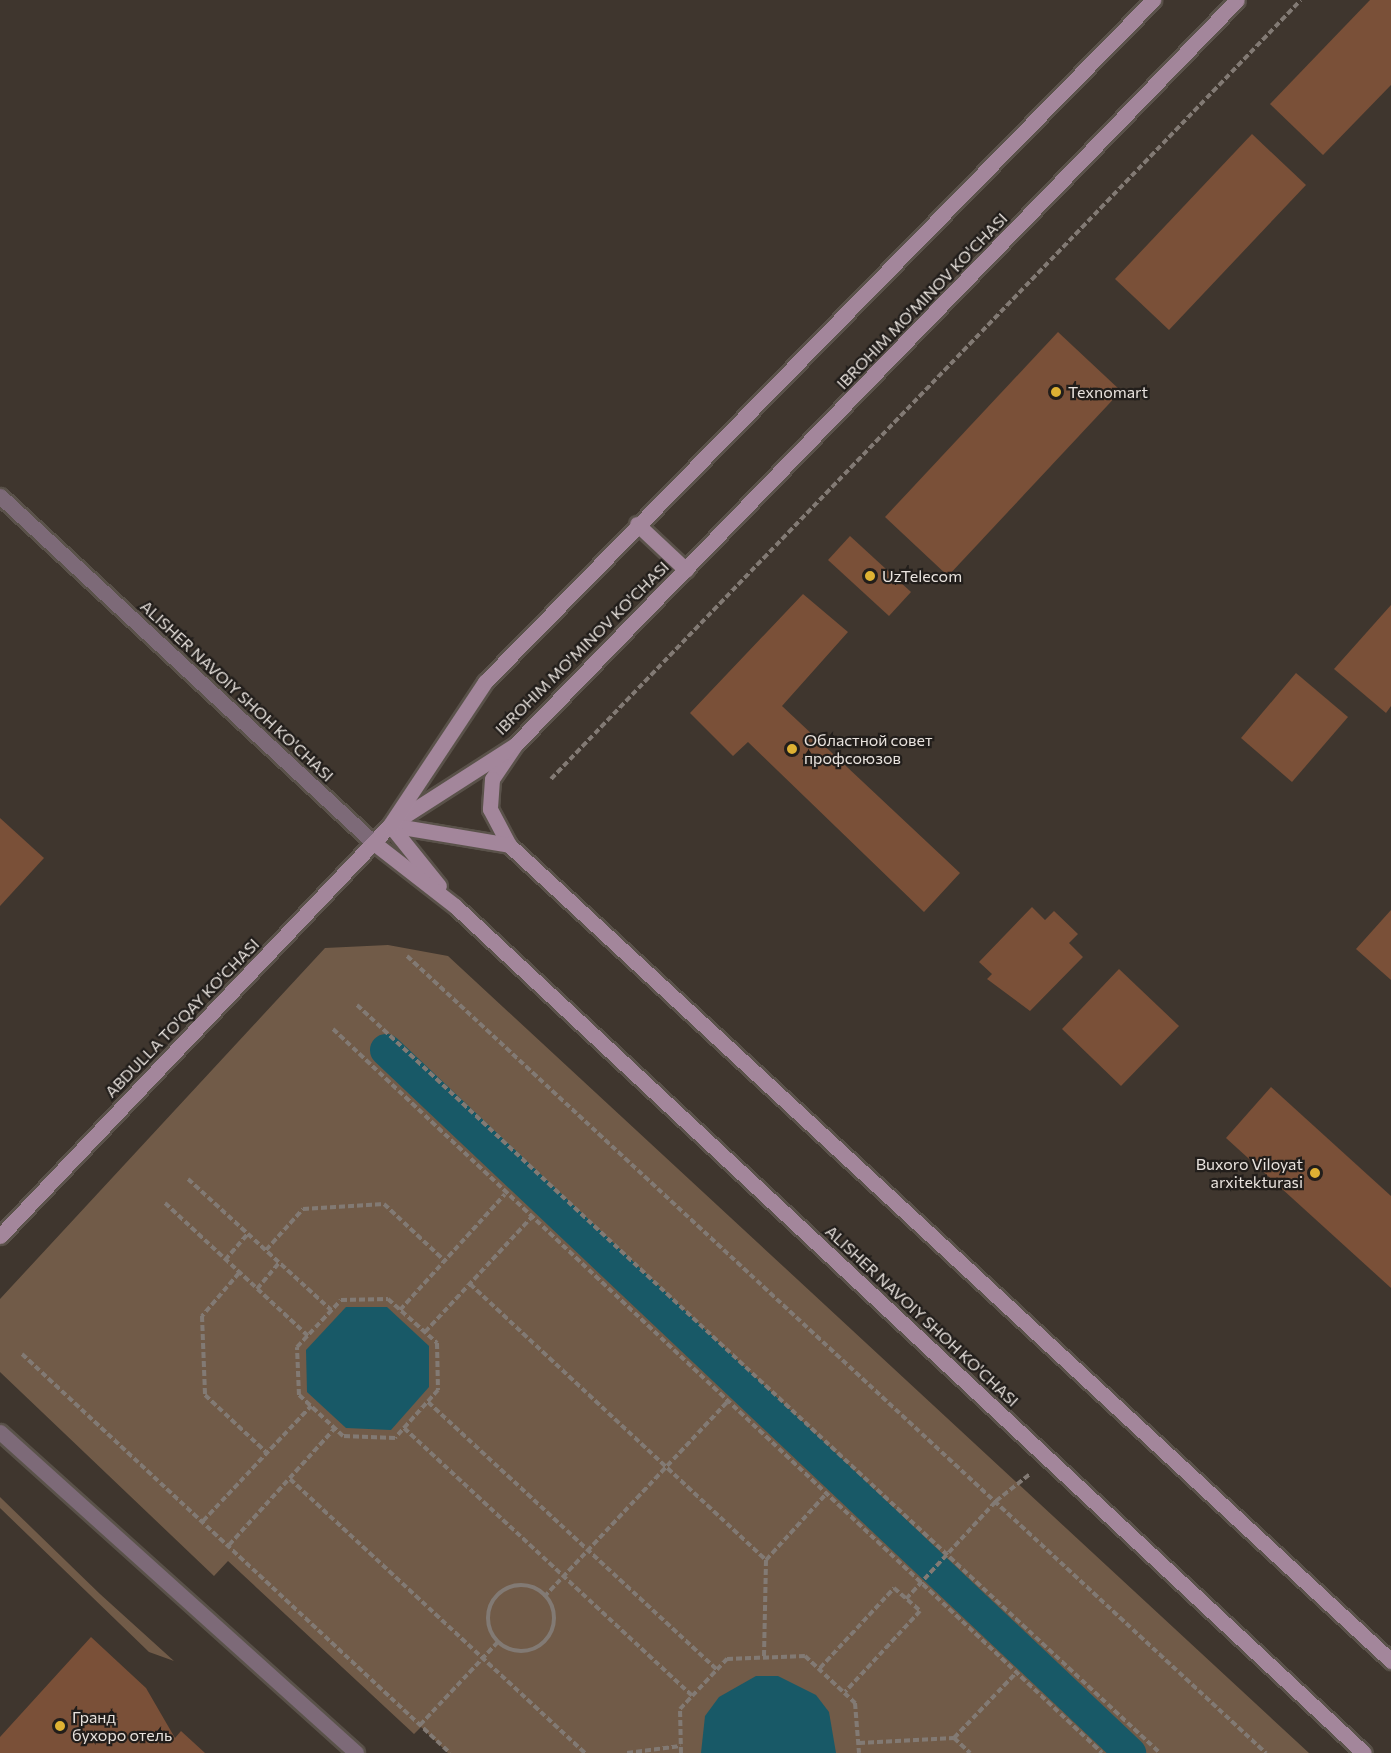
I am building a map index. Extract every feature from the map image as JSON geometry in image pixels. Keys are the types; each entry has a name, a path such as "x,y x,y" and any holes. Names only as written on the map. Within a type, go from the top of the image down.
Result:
{"main road":[{"path":"509,845 390,825 469,700 637,524 1153,0"},
{"name":"IBROHIM MO'MINOV KO'CHASI","path":"390,825 515,745 1237,0"},
{"path":"637,524 686,570"},
{"path":"515,745 492,779 490,809 509,845 1391,1661"},
{"name":"ABDULLA TO'QAY KO'CHASI","path":"0,1236 390,825"},
{"name":"ALISHER NAVOIY SHOH KO'CHASI","path":"390,825 455,906"},
{"name":"ALISHER NAVOIY SHOH KO'CHASI","path":"374,843 455,906 1364,1753"}],"lane":[{"name":"ALISHER NAVOIY SHOH KO'CHASI","path":"0,496 374,843"},
{"path":"0,1432 356,1753"}],"path":[{"path":"551,779 1301,0"},
{"path":"407,956 1266,1753"},
{"path":"357,1005 1160,1753"},
{"path":"333,1029 505,1194 1102,1753"},
{"path":"188,1179 332,1310"},
{"path":"400,1310 505,1194"},
{"path":"165,1203 308,1336"},
{"path":"266,1250 303,1209 384,1204 445,1261"},
{"path":"425,1332 531,1218"},
{"path":"225,1260 248,1234"},
{"path":"257,1289 280,1263"},
{"path":"239,1273 202,1317 205,1395 267,1452"},
{"path":"470,1284 664,1468 765,1560"},
{"path":"388,1299 437,1343 438,1390 395,1438 343,1436 299,1395 297,1347 332,1310 341,1300 388,1299"},
{"path":"22,1353 450,1753"},
{"path":"428,1402 717,1670"},
{"path":"544,1597 728,1402"},
{"path":"203,1521 311,1406"},
{"path":"229,1545 335,1428"},
{"path":"404,1428 692,1696"},
{"path":"906,1599 996,1501 1048,1458"},
{"path":"290,1479 585,1753"},
{"path":"764,1656 765,1560 826,1494"},
{"path":"531,1585 544,1597 553,1606 554,1629 537,1649 510,1651 490,1633 488,1607 505,1588 531,1585"},
{"path":"820,1668 894,1588 920,1611 845,1692"},
{"path":"420,1725 499,1641"},
{"path":"681,1753 680,1710 727,1659 805,1656 855,1703 859,1753"},
{"path":"859,1743 954,1738 1016,1673"},
{"path":"954,1738 970,1753"},
{"path":"627,1753 681,1746"}],"shaded area":[{"path":"388,945 448,956 1309,1753 448,1753 421,1727 414,1734 228,1561 214,1576 0,1372 0,1299 325,948"},
{"path":"0,1497 100,1594 174,1661 149,1652 0,1508"}],"water":[{"path":"346,1307 387,1307 429,1346 429,1387 391,1430 346,1428 307,1392 306,1350"},
{"path":"756,1676 778,1676 816,1695 829,1712 836,1753 701,1753 705,1716 719,1697"}],"building":[{"path":"1370,0 1391,0 1391,85 1323,155 1270,104"},
{"path":"1252,134 1306,185 1169,330 1115,279"},
{"path":"1058,332 1121,391 948,576 885,517"},
{"name":"UzTelecom","path":"850,536 911,592 889,616 828,560"},
{"name":"Областной совет профсоюзов","path":"803,594 848,632 782,706 960,873 924,912 748,742 733,756 690,713"},
{"path":"1391,605 1391,706 1386,713 1334,669"},
{"path":"1296,673 1348,717 1292,782 1241,738"},
{"path":"0,818 44,858 0,906"},
{"path":"1032,907 1045,920 1054,911 1078,934 1069,943 1083,957 1030,1011 987,979 992,974 979,962"},
{"path":"1391,910 1391,980 1356,949"},
{"path":"1119,969 1179,1026 1121,1086 1062,1029"},
{"name":"Buxoro Viloyat arxitekturasi","path":"1271,1087 1391,1196 1391,1288 1226,1138"},
{"path":"91,1637 146,1688 175,1738 181,1731 205,1753 0,1753 0,1737"}],"waterway":[{"path":"386,1050 1130,1753"}],"place":[{"name":"Texnomart","path":"1056,392"},
{"name":"UzTelecom","path":"870,576"},
{"name":"Областной совет профсоюзов","path":"792,749"},
{"name":"Buxoro Viloyat arxitekturasi","path":"1315,1173"},
{"name":"Гранд бухоро отель","path":"60,1726"}]}
